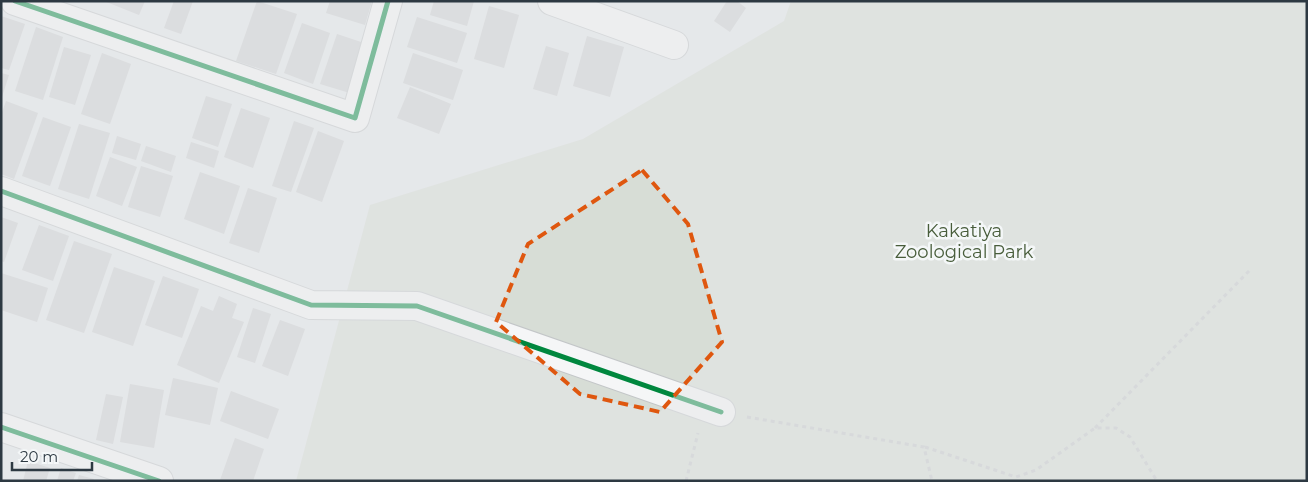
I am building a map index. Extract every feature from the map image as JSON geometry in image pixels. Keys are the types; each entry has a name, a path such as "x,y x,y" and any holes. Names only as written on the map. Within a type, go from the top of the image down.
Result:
{"street":[{"path":"20,2 355,118 388,1"},
{"path":"552,1 674,45"},
{"path":"1,191 311,305 417,306 721,412"},
{"path":"1,427 147,479"}],"path":[{"path":"686,481 698,433 705,420 721,412 924,447 1016,477 1036,470 1095,428 1250,270"},
{"path":"1095,428 1116,428 1130,437 1157,481"},
{"path":"924,447 932,481"}],"highlighted area":[{"path":"642,170 688,224 722,342 660,412 580,394 496,322 528,244"}],"green space":[{"name":"Kakatiya Zoological Park","path":"791,1 1307,1 1307,481 296,481 370,205 583,139 784,21"}],"building":[{"path":"104,1 145,1 139,15"},
{"path":"174,1 193,1 181,34 164,28"},
{"path":"257,1 297,14 276,74 236,61"},
{"path":"330,1 372,1 365,25 326,13"},
{"path":"434,1 474,1 467,26 430,15"},
{"path":"727,1 737,1 746,8 730,32 714,21"},
{"path":"489,6 519,15 504,68 474,59"},
{"path":"1,16 25,24 9,70 1,68"},
{"path":"417,17 467,33 457,63 407,47"},
{"path":"302,23 330,33 313,84 284,73"},
{"path":"36,27 63,37 43,100 15,91"},
{"path":"337,34 370,45 353,94 320,84"},
{"path":"587,36 624,47 610,97 573,86"},
{"path":"546,46 569,53 557,96 533,89"},
{"path":"64,47 91,55 75,105 49,97"},
{"path":"102,53 131,64 110,124 81,114"},
{"path":"413,53 463,70 453,100 403,83"},
{"path":"1,73 9,75 2,97 1,97"},
{"path":"410,87 451,104 439,134 397,118"},
{"path":"206,96 232,104 218,147 192,138"},
{"path":"6,101 38,113 14,179 1,174 1,115"},
{"path":"241,108 270,118 253,168 224,157"},
{"path":"43,117 71,127 50,186 22,176"},
{"path":"294,121 314,128 291,192 272,186"},
{"path":"79,124 110,133 89,199 58,189"},
{"path":"318,131 344,141 322,202 296,192"},
{"path":"117,136 141,144 136,160 112,153"},
{"path":"191,142 219,151 214,168 186,158"},
{"path":"146,146 176,156 171,172 141,161"},
{"path":"110,157 137,167 122,206 96,196"},
{"path":"141,166 173,176 160,217 128,207"},
{"path":"200,172 240,186 224,234 184,219"},
{"path":"248,188 277,198 259,253 229,243"},
{"path":"1,217 18,223 4,262 1,261"},
{"path":"39,225 69,236 53,281 22,270"},
{"path":"74,241 112,254 84,333 46,320"},
{"path":"114,267 155,281 133,346 92,332"},
{"path":"1,273 48,288 37,322 1,310"},
{"path":"163,276 199,289 182,338 145,325"},
{"path":"219,296 237,304 232,318 244,322 219,383 177,365 201,306 213,311"},
{"path":"253,308 271,314 255,363 237,357"},
{"path":"280,320 305,329 288,376 262,366"},
{"path":"173,378 218,388 210,425 165,415"},
{"path":"130,384 164,390 154,448 120,442"},
{"path":"231,391 279,409 268,439 220,421"},
{"path":"106,394 123,397 113,444 96,440"},
{"path":"235,438 264,449 253,481 220,480"},
{"path":"28,461 50,468 46,481 23,481"},
{"path":"61,468 76,473 73,481 57,481"},
{"path":"79,475 94,479 93,481 77,481"}],"cycle path":[{"path":"15,1 355,118 388,1"},
{"path":"1,191 311,305 417,306 721,412"},
{"path":"1,427 159,481"}]}
